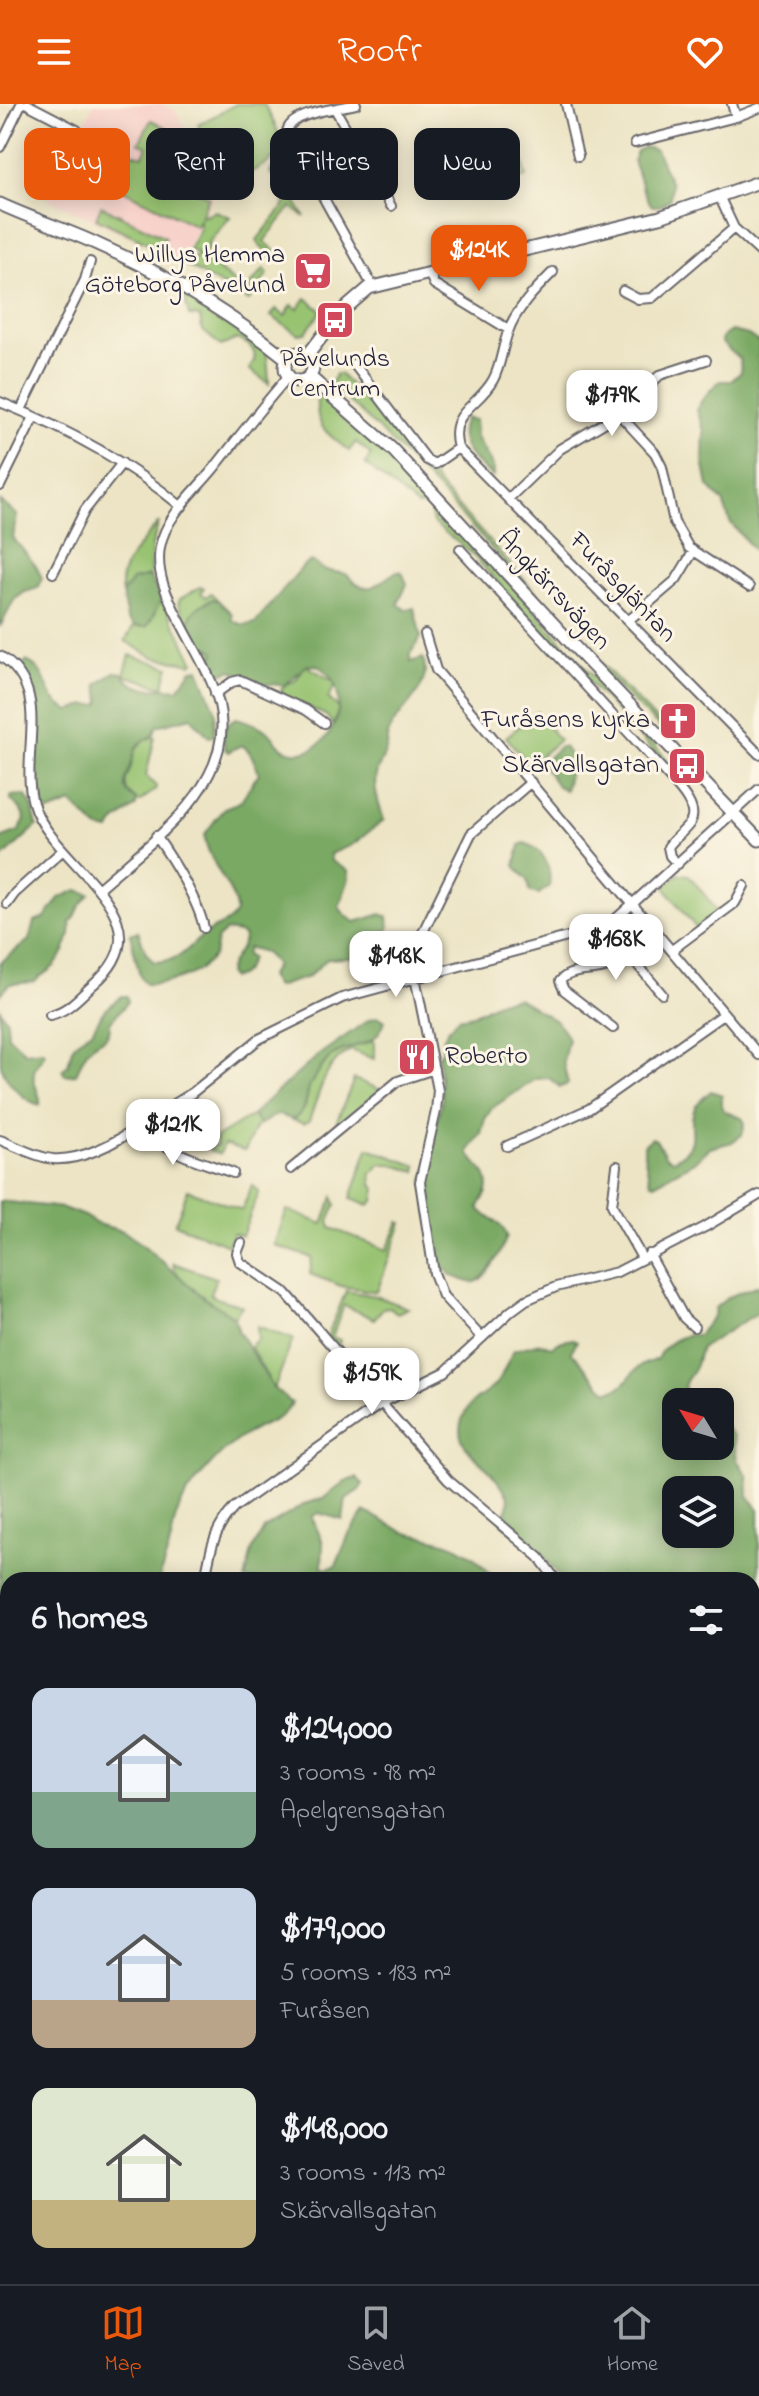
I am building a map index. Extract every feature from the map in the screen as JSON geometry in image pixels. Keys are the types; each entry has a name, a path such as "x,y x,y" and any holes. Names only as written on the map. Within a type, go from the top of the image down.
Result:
{"street":[{"path":"0,147 24,104 73,128"},
{"path":"356,104 294,119 287,132 373,287"},
{"path":"566,104 578,156"},
{"path":"732,104 736,117"},
{"path":"635,143 736,117 759,108"},
{"path":"335,109 391,206"},
{"path":"307,356 340,313 355,298 373,287 635,223 720,198 759,182"},
{"path":"720,198 734,228 759,251"},
{"path":"0,204 95,242 155,273 233,319 287,359"},
{"path":"623,291 638,299 652,298 734,228"},
{"path":"21,410 85,280 90,262"},
{"path":"354,364 429,463 437,463 458,448 458,421 492,383 508,329 553,272"},
{"path":"429,273 434,284 508,329"},
{"path":"294,354 307,356 313,363 310,377 299,382 288,377 284,366 287,359 294,354"},
{"path":"508,499 560,449 619,414 660,375 706,360"},
{"path":"99,888 195,799 212,769 221,730 220,711 161,578 159,557 163,537 182,507 288,377"},
{"name":"Ängkärrsvägen","path":"310,377 371,428 402,459 585,658 759,840"},
{"path":"0,402 122,463 182,507"},
{"path":"619,414 655,453 665,477 674,522 693,552 749,587"},
{"path":"0,486 34,417"},
{"name":"Furåsgläntan","path":"458,448 759,754"},
{"path":"53,573 85,510 122,463"},
{"path":"460,549 661,768 690,804 693,813 691,821 668,847 670,856 678,864"},
{"path":"629,620 676,580 693,552"},
{"path":"425,634 436,670 759,1055"},
{"path":"0,656 18,672 29,692 33,728 32,801 40,821 99,888 112,909 120,931 114,964 68,1008 50,1015"},
{"path":"215,694 240,680 306,710 324,723"},
{"path":"482,1338 448,1303 439,1289 424,1219 420,1182 438,1090 415,977 414,958 419,940 471,834 531,782"},
{"path":"160,1113 184,1099 266,1035 349,995 608,926 759,789"},
{"path":"156,836 169,854 201,916 204,928"},
{"path":"7,904 63,850"},
{"path":"672,950 735,903 744,886"},
{"path":"608,926 621,951 630,956 662,994"},
{"path":"613,1028 564,990 560,981 571,974 608,967 619,959 621,951"},
{"path":"507,1146 598,1104 724,1014"},
{"path":"291,1169 398,1081 434,1069"},
{"path":"0,1140 44,1157 63,1159 115,1141 144,1123 152,1137 161,1144 233,1173"},
{"path":"617,1166 612,1205 684,1318 694,1327"},
{"path":"207,1572 214,1537 228,1515 382,1403 445,1372 511,1311 532,1297 556,1287 615,1273 705,1227 759,1195"},
{"path":"241,1243 237,1253 240,1262 286,1293 448,1480 539,1557 550,1572"}],"shaded area":[{"path":"94,104 162,104 175,110 185,128 146,128 146,200 211,200 181,260 50,200 130,200 130,128 82,128"}],"green space":[{"path":"236,104 264,104 276,128 270,128 270,161 254,170 254,128 200,128 198,125"},
{"path":"151,120 167,128 147,128"},
{"path":"146,130 146,146 139,143"},
{"path":"644,147 656,150 671,184 670,199 660,206 652,206 648,201 633,161 637,151"},
{"path":"520,148 527,177 520,179"},
{"path":"146,149 146,200 208,200 201,216 216,211 230,217 208,243 209,247 202,257 245,291 264,269 268,273 249,301 182,263 184,258 191,261 198,254 189,249 200,228 199,220 196,226 130,193 131,153 143,156"},
{"path":"285,200 295,200 305,217 291,207 264,241 282,257 277,260 257,240 285,205"},
{"path":"101,206 165,237 160,249 96,218"},
{"path":"184,294 263,348 267,353 269,384 249,369 254,359 251,347 237,339 221,346 202,330 200,317 189,316"},
{"path":"306,298 322,311 305,333 298,334 271,316 276,309 285,316 292,305 298,309"},
{"path":"731,331 748,335 759,342 759,553 730,522 723,502 708,486 703,461 704,431 698,406 720,381 731,381 741,372 740,360 721,342 722,337"},
{"path":"336,374 340,374 390,426 442,489 679,744 604,673 392,442 330,385"},
{"path":"321,396 404,473 483,555 636,723 669,766 689,785 698,804 470,552 433,523 429,505 417,506 365,464 371,455 356,442 349,451 330,435 318,418 317,400"},
{"path":"465,418 475,420 476,437 493,467 493,477 467,452 462,436"},
{"path":"0,501 17,515 13,538 42,578 38,588 14,600 0,627"},
{"path":"159,522 152,545 150,576 125,588 122,594 121,584 127,564"},
{"path":"312,561 324,570 346,574 366,588 377,585 397,571 402,572 407,584 398,604 406,610 414,608 421,637 411,654 411,662 423,658 424,679 389,731 387,747 377,771 375,783 384,820 352,845 330,854 331,861 348,871 349,879 339,907 345,915 355,922 381,914 388,917 389,929 365,957 327,959 308,977 276,987 269,977 276,965 264,953 248,948 246,955 251,958 244,971 231,978 229,969 242,947 244,937 226,931 217,939 214,956 200,969 174,980 146,984 140,976 130,934 138,931 146,953 154,962 163,961 179,956 236,913 232,895 210,855 205,834 224,808 240,802 259,773 245,747 241,745 228,752 225,749 224,736 228,724 236,718 250,722 266,731 286,750 307,751 329,734 339,706 337,691 330,677 317,665 306,666 285,685 263,684 231,670 217,676 207,662 215,654 214,651 197,638 192,631 190,618 194,611 213,599 232,614 235,622 246,625 255,623 304,565"},
{"path":"150,576 162,600 146,627 134,626 127,619 122,594 132,580"},
{"path":"200,587 204,588 201,593 206,597 211,593 219,601 213,599 201,643 216,654 207,662 178,604 180,599"},
{"path":"162,600 194,662 192,664 153,657 125,641 134,626 146,627"},
{"path":"130,655 169,667 163,687 124,675"},
{"path":"26,661 40,672 54,699 70,711 86,705 99,705 97,685 114,672 122,673 140,687 178,689 192,670 199,669 216,712 214,736 209,737 191,717 157,726 153,736 136,747 126,781 125,788 136,800 136,806 114,823 110,831 97,828 72,803 46,813 36,794 38,720 33,692 21,666"},
{"path":"305,665 337,683 328,698 339,708 333,726 327,716 283,695 281,690 296,680"},
{"path":"537,712 559,740 529,765 506,737"},
{"path":"153,736 146,775 156,786 139,802 127,792 125,778 136,749"},
{"path":"559,747 564,747 573,760 565,790 557,786 544,766 545,760"},
{"path":"25,795 32,805 37,826 0,860 0,838 19,831 25,820 11,796"},
{"path":"524,843 537,849 548,866 549,886 539,894 530,892 528,880 515,866 520,845"},
{"path":"678,874 689,875 718,912 696,928 665,887"},
{"path":"77,890 90,894 70,922 69,938 58,961 35,982 10,984 0,995 0,963 29,940 34,922 45,918 59,898"},
{"path":"122,996 127,996 128,1002 110,1022 106,1036 88,1050 76,1074 65,1075 62,1070 68,1065 77,1041 92,1031 103,1012"},
{"path":"518,998 556,1021 564,1031 568,1039 563,1061 568,1084 560,1087 549,1078 536,1079 492,1108 468,1152 482,1170 488,1185 479,1208 501,1226 507,1236 489,1269 480,1280 470,1282 452,1275 439,1263 424,1182 442,1099 438,1056 448,1029 458,1018 473,1015 499,1001"},
{"path":"0,1009 7,1021 8,1035 25,1052 42,1050 45,1053 33,1076 40,1105 16,1090 1,1066"},
{"path":"378,1017 385,1021 374,1038 328,1059 310,1085 305,1106 298,1116 293,1120 278,1114 259,1125 253,1115 261,1106 320,1054 370,1019"},
{"path":"374,1040 374,1059 351,1050 342,1056 328,1071 309,1121 304,1124 293,1120 304,1109 309,1087 332,1055"},
{"path":"354,1079 384,1091 332,1133"},
{"path":"711,1091 722,1095 722,1108 726,1112 742,1118 745,1123 742,1135 732,1142 710,1148 694,1162 654,1184 650,1182 644,1145 652,1138 666,1157 673,1160 683,1154 692,1142 694,1110"},
{"path":"253,1115 259,1125 245,1151 224,1144 220,1154 210,1151 217,1145 215,1138"},
{"path":"368,1148 417,1166 416,1172 381,1164 371,1174 376,1189 374,1201 369,1205 351,1198"},
{"path":"252,1185 259,1192 242,1236 233,1233 228,1245 175,1224 188,1190 242,1210"},
{"path":"333,1197 336,1205 329,1221 331,1228 387,1250 399,1222 402,1223 377,1292 341,1286 310,1274 312,1258 274,1245 287,1210 323,1224"},
{"path":"0,1201 63,1208 97,1224 123,1231 142,1244 204,1298 234,1317 239,1332 274,1389 292,1403 278,1418 237,1441 197,1481 177,1514 162,1572 0,1572"},
{"path":"173,1263 216,1278 210,1294 242,1306 234,1317 189,1286"},
{"path":"759,1285 759,1312 701,1348 684,1388 662,1388 662,1460 734,1460 734,1442 737,1460 747,1475 748,1496 759,1509 759,1572 556,1572 543,1555 503,1523 508,1496 494,1476 465,1446 460,1432 463,1416 474,1401 497,1383 514,1350 540,1343 551,1347 573,1339 577,1341 571,1352 608,1391 623,1385 634,1371 657,1359 674,1341 698,1335 714,1315 715,1308 728,1297"},
{"path":"346,1291 376,1296 408,1308 397,1313 390,1307 383,1308 374,1319 344,1305 332,1337 340,1340 338,1348 327,1337"},
{"path":"257,1326 293,1339 274,1389 250,1346 258,1339"},
{"path":"357,1478 363,1484 346,1499 343,1520 318,1513 312,1517 323,1543 322,1567 336,1566 349,1534 365,1512 406,1533 458,1547 488,1572 247,1572 252,1550 264,1529 307,1503 324,1498 345,1481"}],"place":[{"name":"Willys Hemma Göteborg Påvelund","path":"313,271"},
{"name":"Påvelunds Centrum","path":"335,320"},
{"name":"Furåsens kyrka","path":"678,721"},
{"name":"Skärvallsgatan","path":"687,766"},
{"name":"Roberto","path":"417,1057"}]}
